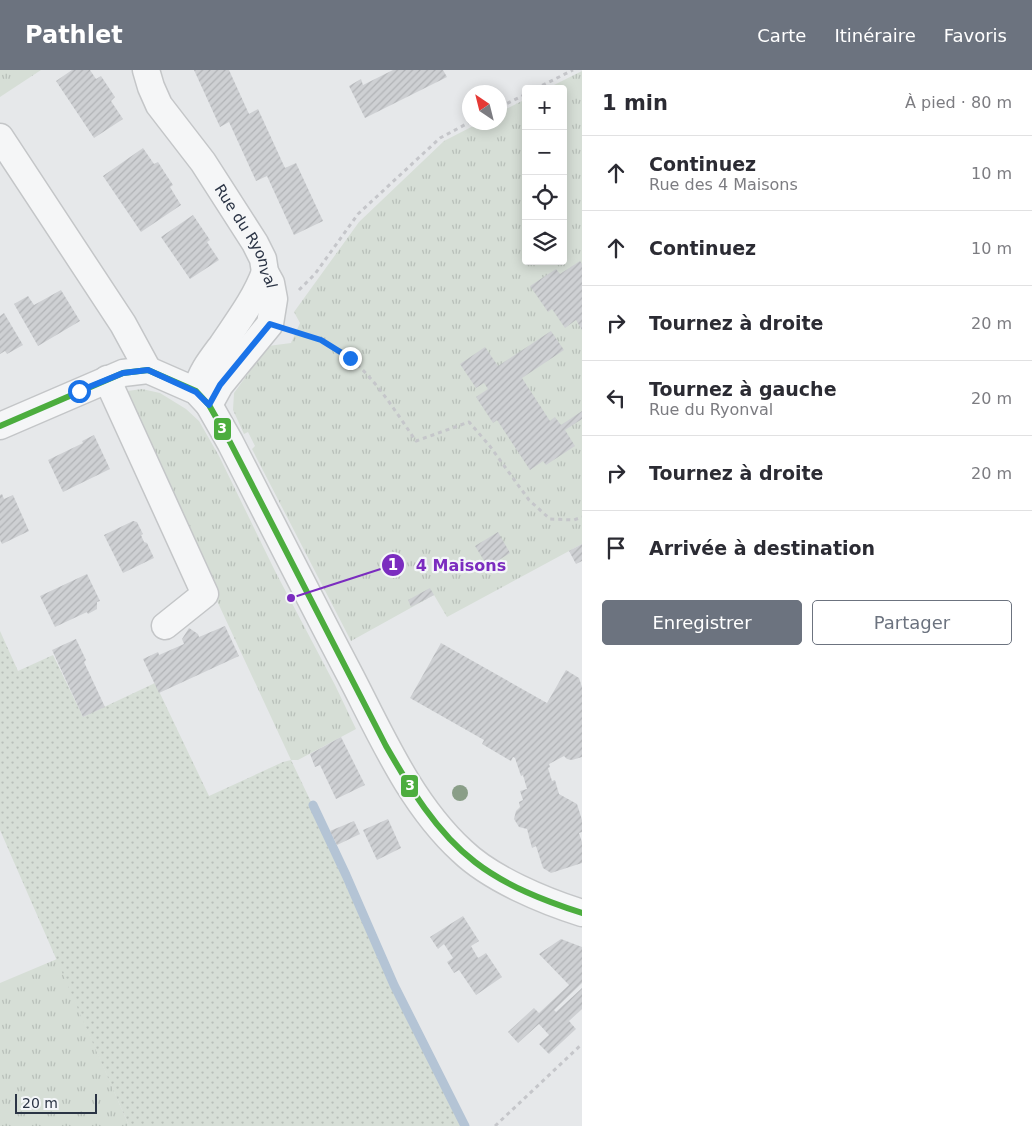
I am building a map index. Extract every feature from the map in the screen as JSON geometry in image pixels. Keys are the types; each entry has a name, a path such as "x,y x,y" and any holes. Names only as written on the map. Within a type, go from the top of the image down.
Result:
{"street":[{"name":"Rue du Ryonval","path":"146,70 159,105 230,202 263,259 265,272 271,283 274,299 270,324"},
{"path":"0,137 123,324 126,374 205,594 164,626"},
{"path":"265,272 248,307 200,376 202,398 411,790 430,817 462,852 495,875 530,894 582,913"},
{"path":"202,398 220,385 270,324"},
{"path":"0,426 126,374 202,398"}],"path":[{"path":"544,85 573,70"},
{"path":"507,103 522,96"},
{"path":"294,292 300,290 314,274 358,214 440,138 462,126"},
{"path":"270,324 321,340 350,358 387,400 416,441 469,422 529,500 550,519 574,520 582,517"},
{"path":"495,1126 582,1044"}],"green space":[{"path":"0,70 41,70 0,97"},
{"path":"582,71 582,544 447,617 434,595 351,641 252,449 255,446 248,432 244,434 233,410 234,393 268,346 291,343 300,323 294,312 359,222 444,141 465,130 507,130 507,108 522,101 522,265 567,265 567,85 554,85"},
{"path":"142,389 160,393 186,409 199,421 219,456 275,571 356,729 298,760 291,760 120,392"},
{"path":"0,631 18,671 53,655 83,717 155,683 209,796 291,760 346,875 394,985 465,1126 129,1126 0,830"},
{"path":"57,959 129,1126 0,1126 0,983"}],"building":[{"path":"72,70 90,70 96,79 101,76 115,97 111,101 123,119 94,138 56,81"},
{"path":"194,70 229,70 249,114 258,109 285,168 296,163 323,221 294,235 267,176 256,181 229,122 220,127"},
{"path":"393,70 443,70 447,77 365,118 349,86 361,79 363,85"},
{"path":"143,148 154,164 158,162 173,185 170,187 181,205 141,232 103,176"},
{"path":"193,215 210,240 207,242 219,260 190,279 161,237"},
{"path":"580,261 582,264 582,330 576,320 565,328 552,309 548,312 530,286 556,269 560,274"},
{"path":"61,290 80,321 38,346 14,304 28,296 34,305"},
{"path":"4,313 23,345 7,354 5,351 0,354 0,316"},
{"path":"551,331 564,350 522,378 550,421 555,417 561,425 582,411 582,419 565,430 575,446 546,465 543,461 530,470 497,420 493,423 476,397 488,389 484,383 476,388 460,364 485,347 498,366"},
{"path":"94,435 110,469 63,492 48,460 83,443 82,441"},
{"path":"2,494 4,499 13,495 29,531 2,544 0,540 0,495"},
{"path":"133,521 137,522 143,534 141,535 144,542 147,543 154,558 123,573 104,535"},
{"path":"498,532 510,553 488,567 475,546"},
{"path":"582,544 582,561 576,564 569,551"},
{"path":"87,574 100,601 97,602 97,609 55,627 40,596"},
{"path":"430,588 434,595 411,607 408,600"},
{"path":"225,626 239,656 159,693 143,659 158,652 159,655 184,644 182,639 189,628 198,634 199,637"},
{"path":"76,639 86,660 84,662 105,707 83,717 52,650"},
{"path":"441,643 547,703 566,670 579,678 582,687 582,757 572,760 564,756 549,764 550,767 548,768 552,781 555,780 559,794 577,804 582,820 582,832 579,833 582,842 582,863 551,873 543,868 536,846 532,848 527,829 519,827 514,819 516,811 520,807 519,802 523,800 520,791 527,789 515,758 513,757 511,761 482,744 484,740 410,698"},
{"path":"341,737 365,785 336,799 320,765 315,767 310,754"},
{"path":"388,819 401,848 377,860 363,830"},
{"path":"354,821 360,834 337,845 330,831"},
{"path":"463,916 479,941 471,946 478,958 486,953 502,977 476,995 459,970 454,973 447,962 453,958 444,944 438,949 430,937"},
{"path":"561,939 582,947 582,983 554,1010 556,1012 582,988 582,1009 569,1021 576,1029 549,1054 539,1044 549,1035 539,1024 518,1043 508,1032 534,1008 539,1013 569,985 539,954"}],"waterway":[{"path":"313,805 394,985 465,1126"}],"transit line":[{"name":"3","path":"0,426 123,373 148,370 196,391 209,405 230,442 386,746 425,809 448,837 487,871 526,892 582,913"}],"place":[{"name":"4 Maisons","path":"291,598"}],"route":[{"path":"79,391 123,373 148,370 196,392 209,405 220,385 270,324 321,340 350,358"}]}
